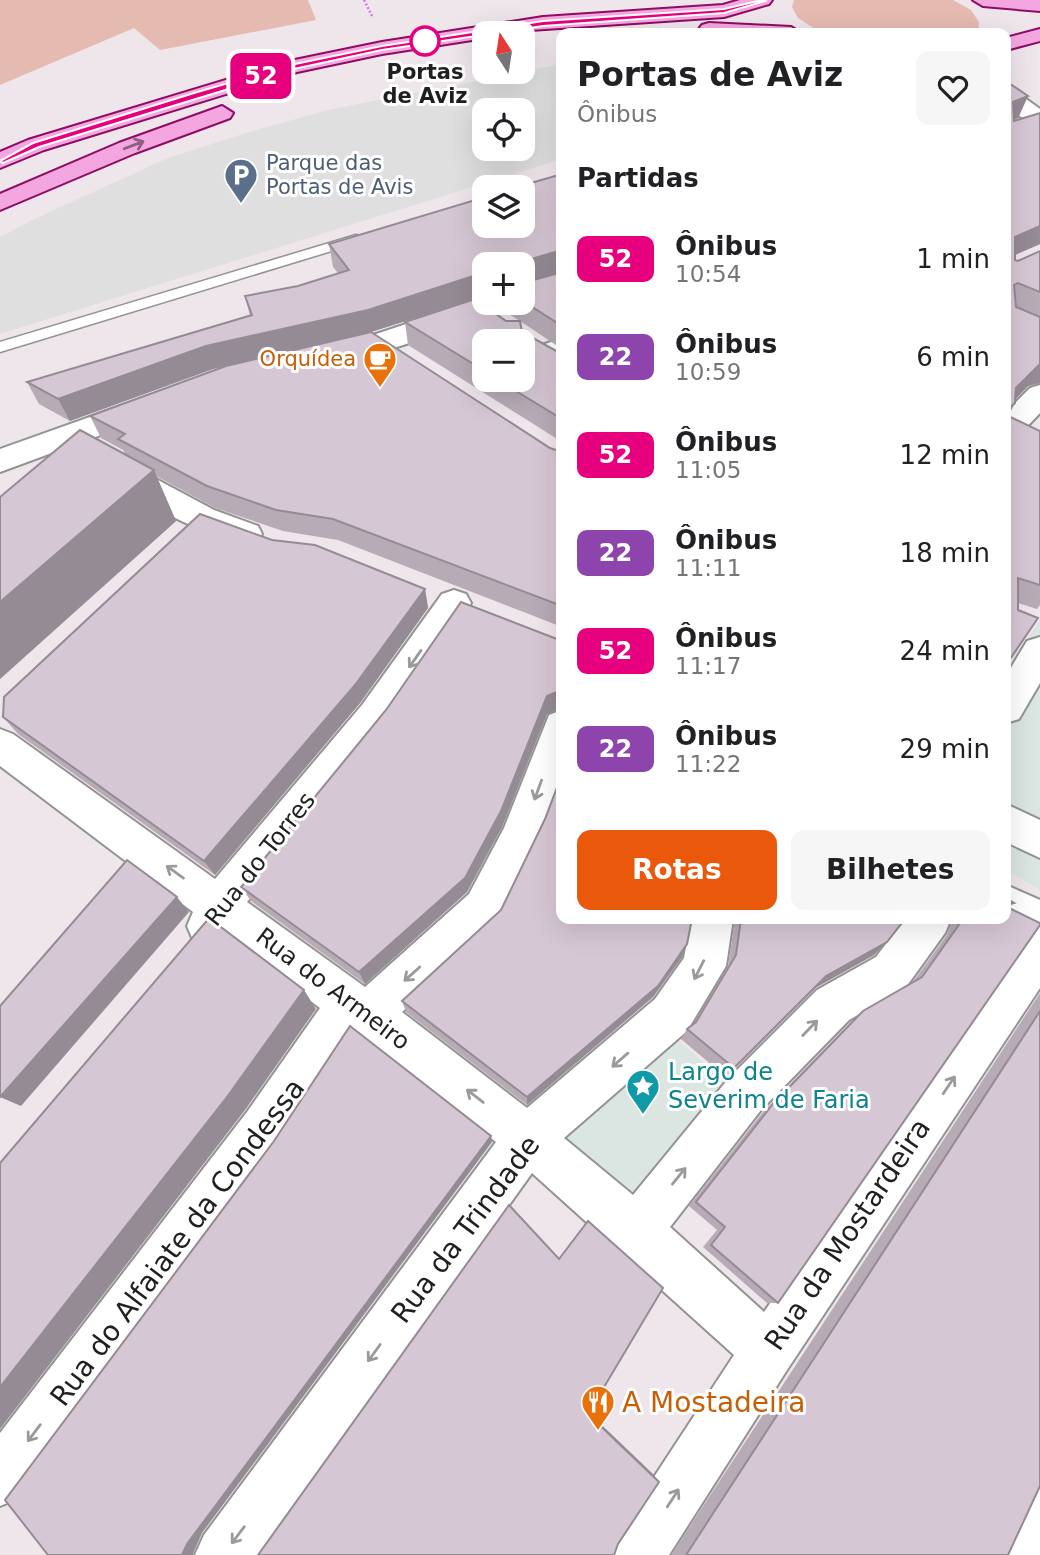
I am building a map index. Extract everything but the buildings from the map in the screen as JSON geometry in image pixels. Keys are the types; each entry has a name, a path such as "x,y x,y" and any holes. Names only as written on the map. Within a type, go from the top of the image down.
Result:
{"main road":[{"path":"0,161 36,145 173,102 293,67 382,48 554,22 724,11 762,0"},
{"path":"772,0 770,5 777,19 790,28"},
{"path":"975,0 991,9 1003,23 1002,28"},
{"path":"983,0 1040,5"},
{"path":"1011,43 1040,35"},
{"path":"536,42 556,40"},
{"path":"315,85 393,66 472,51"},
{"path":"0,177 173,102"},
{"path":"0,203 127,148 244,106"},
{"path":"0,213 71,172"}],"street":[{"path":"1011,99 1040,120"},
{"path":"1017,129 1040,120"},
{"path":"314,357 379,342 472,311"},
{"path":"499,315 540,347"},
{"path":"379,342 413,364"},
{"path":"1011,425 1040,395"},
{"path":"0,461 173,397"},
{"path":"58,439 193,527 279,546"},
{"name":"Rua do Torres","path":"179,960 224,907 230,891 374,716 453,602"},
{"path":"1011,696 1036,634"},
{"name":"Rua do Alfaiate da Condessa","path":"0,1478 264,1129 359,1009 484,908 522,834 556,742"},
{"name":"Rua do Armeiro","path":"0,745 224,907 528,1138"},
{"path":"1011,825 1040,840"},
{"path":"1011,906 1040,921"},
{"name":"Rua da Trindade","path":"224,1555 528,1138 671,1015 704,966 711,924"},
{"path":"636,1230 745,1094 833,1005 891,972 926,924"},
{"name":"Rua da Mostardeira","path":"636,1555 768,1351 1040,951"},
{"path":"528,1138 636,1230 768,1351"},
{"path":"1011,1555 1040,1497"}],"lane":[{"path":"0,346 17,344 364,236"},
{"path":"0,353 17,344"}],"shaded area":[{"path":"0,0 308,0 316,20 160,50 134,28 0,85"},
{"path":"794,0 953,0 971,10 979,22 978,28 813,28 798,18 792,7"},
{"name":"Parque das Portas de Avis","path":"556,65 556,161 511,175 472,175 472,187 0,334 0,237 168,158 328,110 472,82 472,84 536,84 536,69"},
{"path":"1040,620 1040,890 1011,873 1011,664"},
{"name":"Largo de Severim de Faria","path":"664,1028 739,1094 636,1220 539,1138"}],"bus line":[{"name":"52","path":"0,161 36,145 197,95 293,67 382,48 543,23 724,11 762,0"}],"place":[{"name":"Portas de Aviz","path":"425,41"},
{"name":"Parque das Portas de Avis","path":"241,205"},
{"name":"Orquídea","path":"380,389"},
{"name":"Largo de Severim de Faria","path":"643,1116"},
{"name":"A Mostadeira","path":"598,1432"}]}
